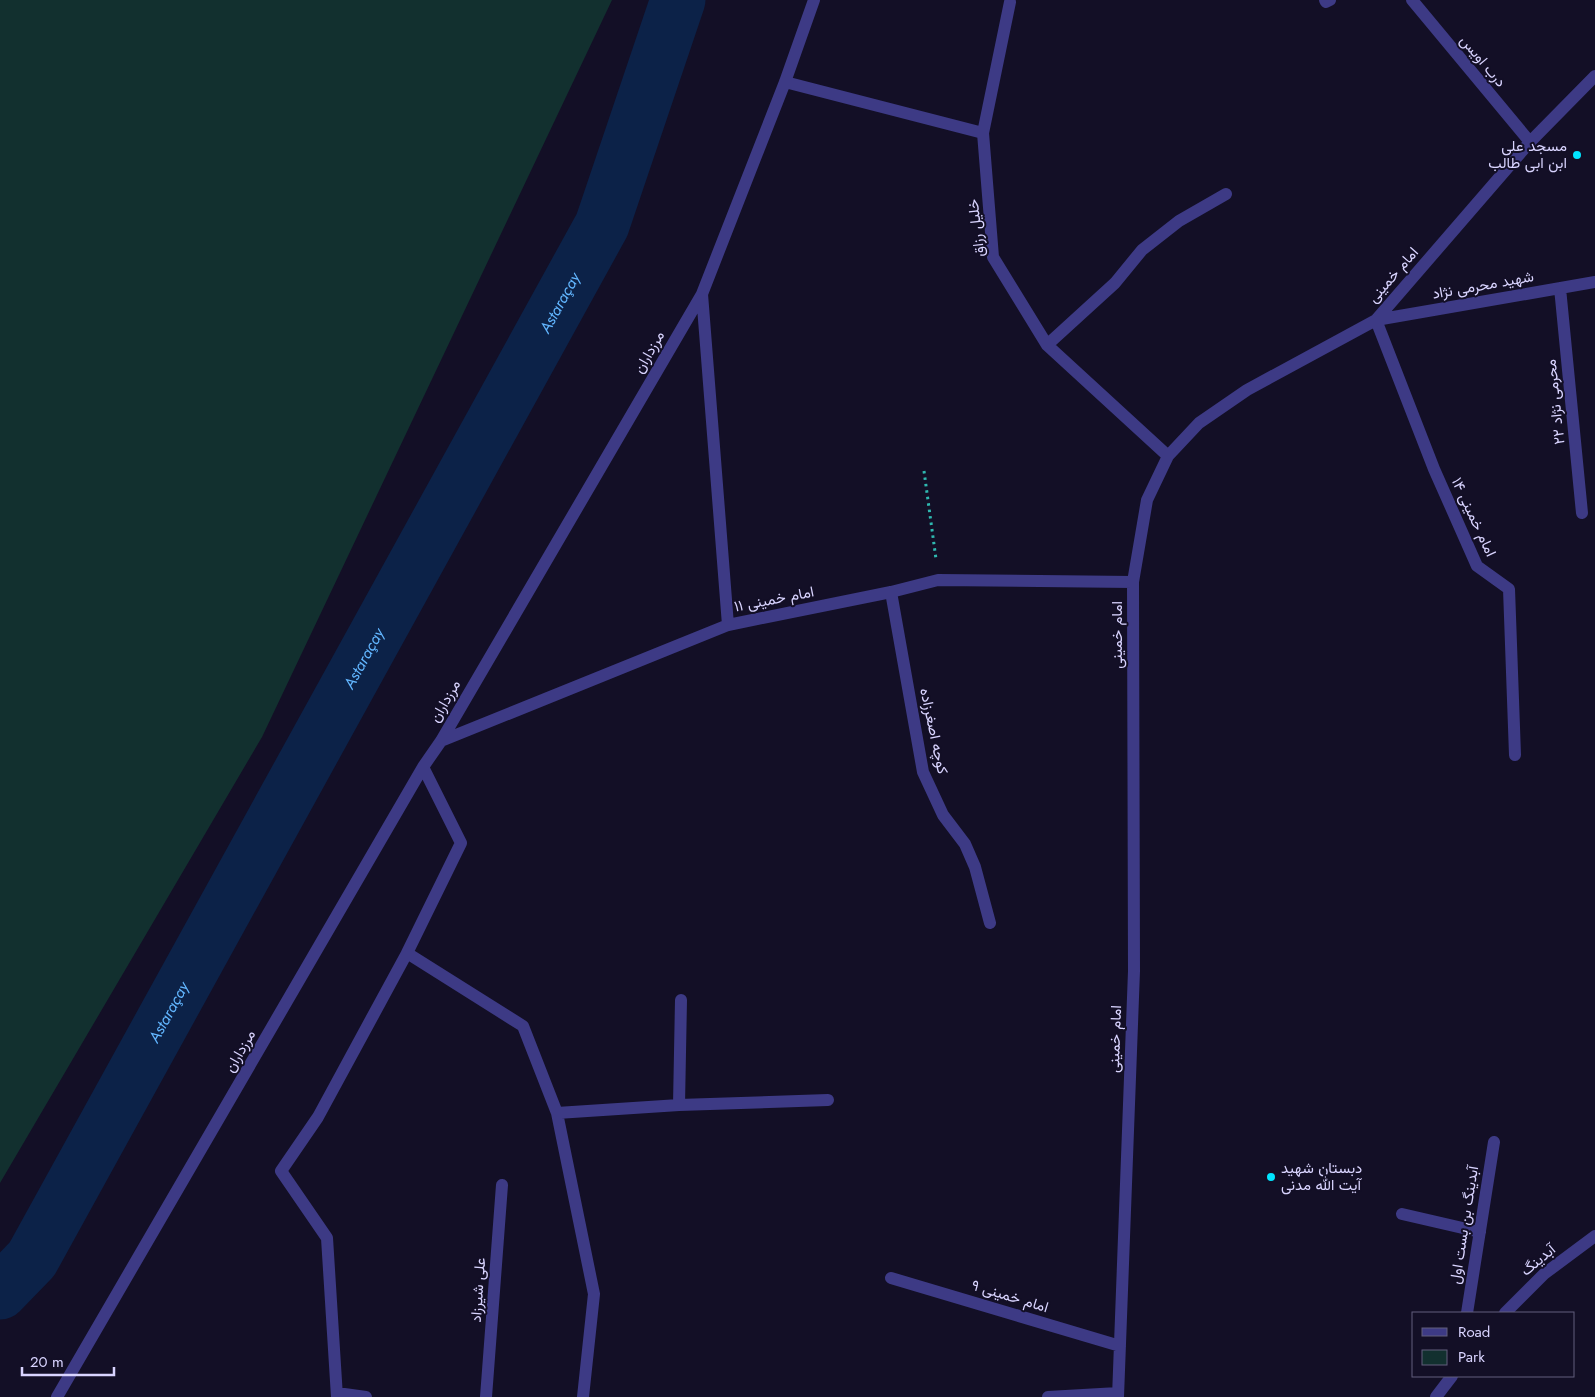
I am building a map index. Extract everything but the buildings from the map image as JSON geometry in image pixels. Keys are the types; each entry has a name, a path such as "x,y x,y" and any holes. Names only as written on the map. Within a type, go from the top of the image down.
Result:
{"street":[{"name":"مرزداران","path":"58,1397 423,767 702,294 785,82 814,0"},
{"path":"1325,0 1326,2 1330,0"},
{"name":"درب اویس","path":"1412,0 1530,142"},
{"name":"خلیل رزاق","path":"1010,2 983,133 993,257 1047,345 1168,456"},
{"name":"امام خمینی","path":"1118,1395 1134,971 1133,582 1147,500 1168,456 1199,423 1247,390 1376,320 1530,142 1595,76"},
{"path":"785,82 983,133"},
{"path":"1047,345 1114,283 1142,250 1179,221 1226,194"},
{"name":"شهید محرمی نژاد","path":"1376,320 1595,282"},
{"name":"محرمی نژاد ۲۲","path":"1560,288 1582,513"},
{"path":"702,294 728,625"},
{"name":"امام خمینی ۱۴","path":"1376,320 1434,469 1477,566 1509,589 1515,755"},
{"name":"امام خمینی ۱۱","path":"440,741 728,625 891,592 938,580 1133,582"},
{"name":"کوچه اصغرزاده","path":"891,592 922,772 944,814 965,844 975,867 990,923"},
{"path":"366,1397 337,1395 327,1238 281,1171 318,1117 407,953 461,843 423,767"},
{"path":"407,953 523,1026 557,1114 594,1294 583,1397"},
{"path":"679,1105 681,1000"},
{"path":"557,1114 679,1105 828,1100"},
{"name":"آبدینگ بن بست اول","path":"1467,1312 1494,1142"},
{"name":"علی شیرزاد","path":"486,1397 502,1185"},
{"path":"1402,1214 1480,1232"},
{"name":"آبدینگ","path":"1507,1312 1544,1274 1595,1236"},
{"name":"امام خمینی ۹","path":"890,1278 1120,1346"},
{"path":"1436,1397 1451,1377"},
{"path":"1048,1397 1118,1395"}],"path":[{"path":"924,471 938,580"}],"green space":[{"path":"0,0 612,0 262,737 0,1183"}],"waterway":[{"name":"Astaraçay","path":"0,1292 32,1259 602,225 678,0"}],"place":[{"name":"مسجد علی ابن ابی طالب","path":"1577,155"},
{"name":"دبستان شهید آیت الله مدنی","path":"1271,1177"}]}
